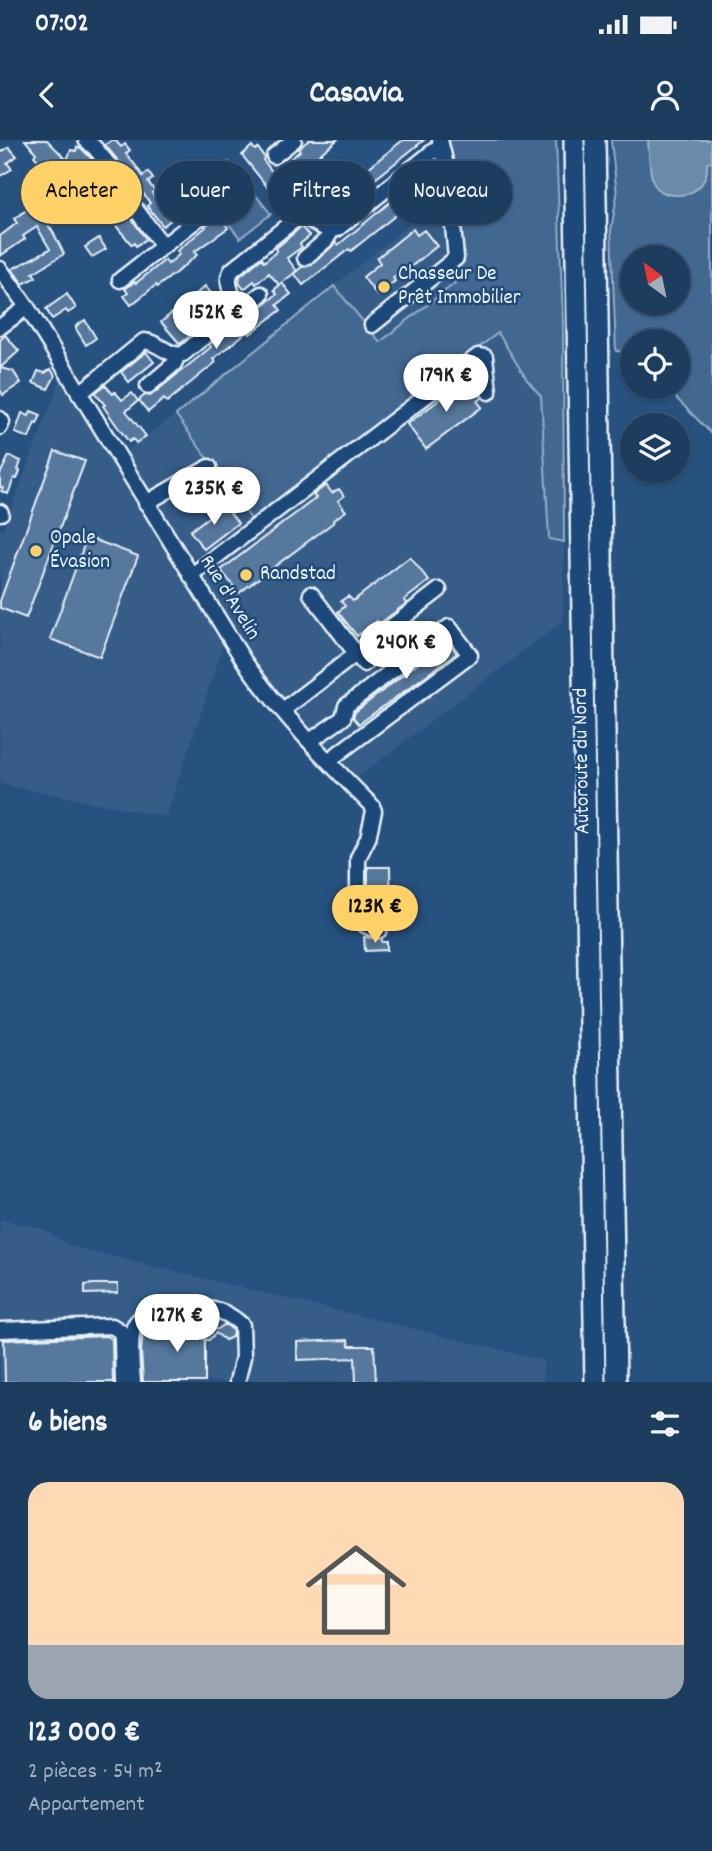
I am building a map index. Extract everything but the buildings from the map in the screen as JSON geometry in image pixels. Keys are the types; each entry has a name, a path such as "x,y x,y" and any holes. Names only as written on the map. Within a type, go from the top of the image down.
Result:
{"highway":[{"name":"Autoroute du Nord","path":"574,140 595,1382"},
{"name":"Autoroute du Nord","path":"595,140 616,1382"}],"street":[{"path":"86,140 118,175 134,206 163,246"},
{"path":"274,156 294,140"},
{"path":"79,394 144,341 151,342 171,354 183,354 232,315 235,309 228,277 242,262 298,217 307,218 325,229 337,229 440,143 448,173 456,258 372,325"},
{"path":"120,280 191,224"},
{"path":"304,258 326,240 332,230"},
{"name":"Rue d'Avelin","path":"0,269 27,307 244,662 310,741 372,806 374,811 368,838 358,858 358,914 365,926 379,930"},
{"path":"235,309 246,306 261,294"},
{"path":"0,327 27,307"},
{"path":"148,386 174,364 178,355"},
{"path":"191,576 478,356 485,357 489,392"},
{"path":"0,419 0,427"},
{"path":"146,503 209,467"},
{"path":"283,710 360,659 439,590"},
{"path":"311,594 360,659"},
{"path":"310,741 343,718 346,706 449,626 470,655 328,761"},
{"path":"133,1382 132,1336 135,1324 145,1315 170,1308 215,1310 232,1316 242,1325 243,1357 237,1382"},
{"path":"0,1330 112,1326 120,1331 122,1337 123,1382"}],"shaded area":[{"path":"444,140 556,140 563,322 564,542 549,539 541,396 527,380 498,333 251,519 176,415 334,286 380,342 455,283 448,224 512,224 512,161 444,161"},
{"path":"611,140 712,140 712,434 677,399 690,399 690,329 620,329 620,351 616,351 611,230 617,195"},
{"path":"648,140 711,140 712,162 707,163 706,176 700,186 681,195 668,194 658,189 651,174"},
{"path":"254,193 268,210 268,216 240,238 229,224 254,224"},
{"path":"410,224 448,224 455,282 380,342 334,286"},
{"path":"498,333 527,380 541,396 549,538 564,542 563,621 346,786 259,691 224,643 166,817 0,784 0,529 3,530 62,376 113,460 176,415 251,519"},
{"path":"0,1219 44,1229 69,1246 543,1360 543,1382 0,1382"}],"place":[{"name":"Chasseur De Prêt Immobilier","path":"384,287"},
{"name":"Opale Évasion","path":"36,551"},
{"name":"Randstad","path":"246,575"}]}
